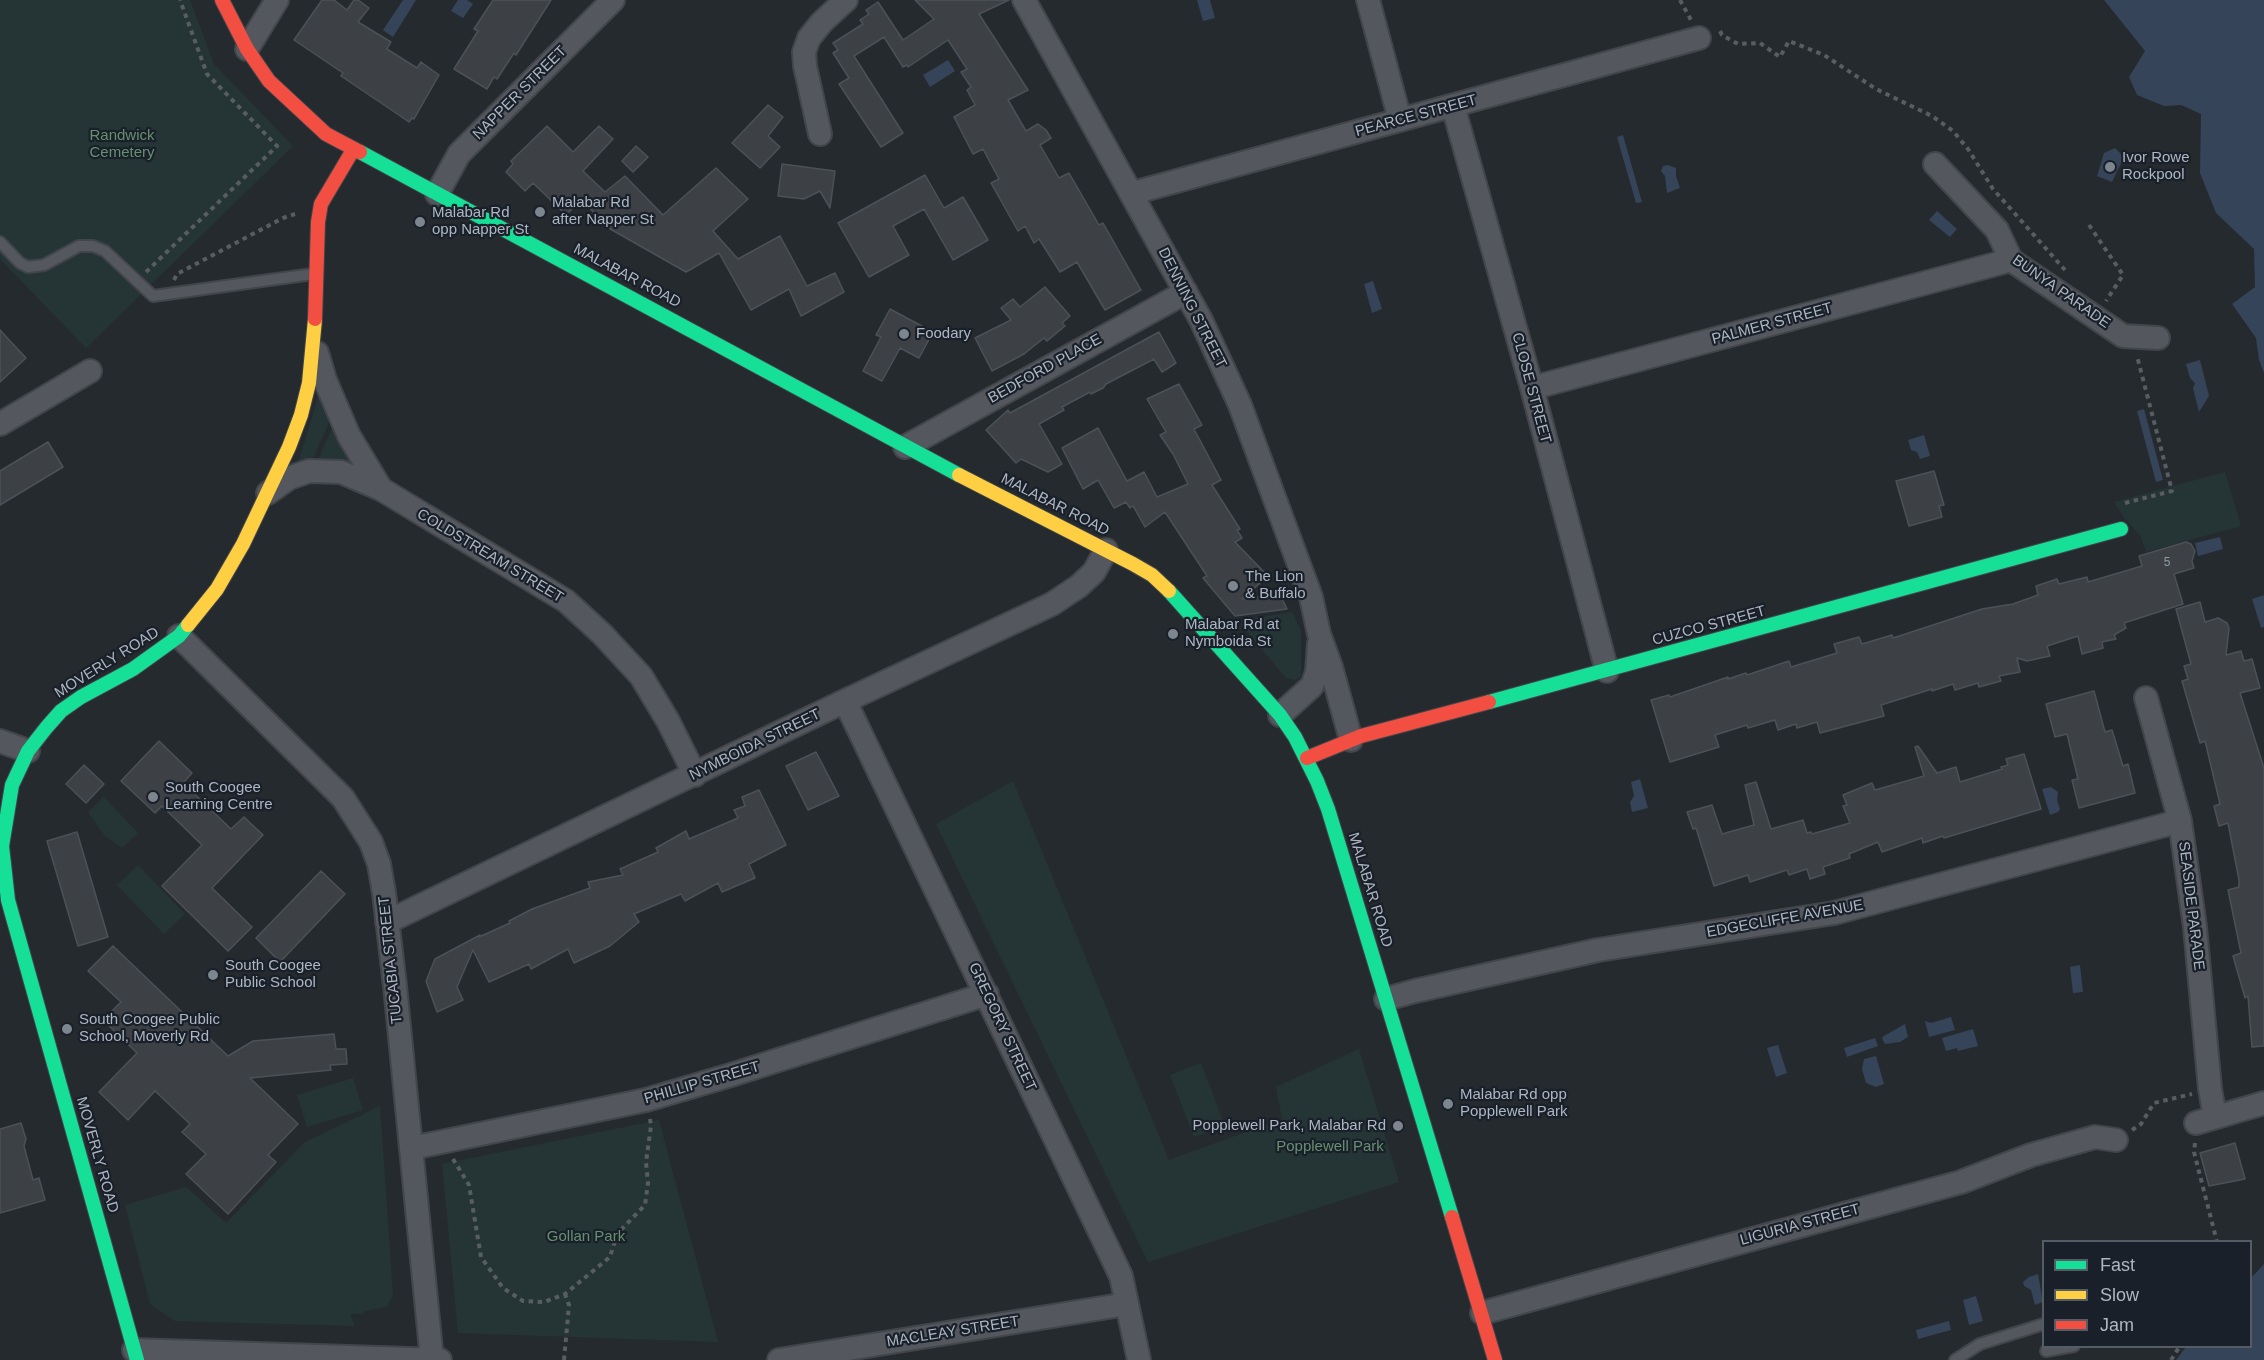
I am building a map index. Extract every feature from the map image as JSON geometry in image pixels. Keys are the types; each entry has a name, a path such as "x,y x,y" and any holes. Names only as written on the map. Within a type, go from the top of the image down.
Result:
{"street":[{"name":"MALABAR ROAD","path":"222,0 247,49 268,81 326,134 352,150 602,281 904,447 1152,575 1178,599 1280,715 1307,758 1328,809 1495,1360"},
{"path":"247,49 277,0"},
{"name":"NAPPER STREET","path":"437,194 459,154 613,0"},
{"path":"820,134 804,52 809,38 822,22 846,0"},
{"name":"DENNING STREET","path":"1024,0 1133,193 1201,320 1240,405 1311,597 1319,634 1331,667 1351,740"},
{"path":"1368,0 1400,120"},
{"name":"PEARCE STREET","path":"1133,193 1453,105 1694,29"},
{"name":"CLOSE STREET","path":"1453,105 1532,388 1607,671"},
{"name":"MOVERLY ROAD","path":"136,1355 8,900 2,846 6,782 61,711 81,697 133,669 179,636 217,590 243,544 289,447 301,415 309,383 314,345 319,214 321,204 352,150"},
{"name":"BUNYA PARADE","path":"1935,164 1996,230 2011,260 2123,336 2158,338"},
{"name":"PALMER STREET","path":"1532,388 2011,260"},
{"name":"BEDFORD PLACE","path":"904,447 1186,292"},
{"name":"COLDSTREAM STREET","path":"314,345 325,380 349,436 381,489"},
{"path":"0,424 90,370"},
{"name":"COLDSTREAM STREET","path":"268,493 290,478 309,471 341,472 381,489 566,601 602,634 641,676 668,721 695,775"},
{"name":"CUZCO STREET","path":"1307,758 1351,740 2121,529"},
{"name":"NYMBOIDA STREET","path":"387,922 1052,604 1079,586 1094,572 1106,550"},
{"name":"DENNING STREET","path":"1280,715 1312,686 1317,672 1319,634"},
{"name":"TUCABIA STREET","path":"179,636 343,798 370,842 379,864 412,1148 432,1360"},
{"name":"SEASIDE PARADE","path":"2146,698 2180,821 2195,927 2210,1089 2206,1120 2264,1104"},
{"name":"GREGORY STREET","path":"845,701 1121,1276 1139,1360"},
{"path":"0,741 28,751"},
{"name":"EDGECLIFFE AVENUE","path":"1386,999 1598,950 1834,913 2180,821"},
{"name":"PHILLIP STREET","path":"412,1148 646,1100 987,994"},
{"name":"LIGURIA STREET","path":"1482,1312 1961,1182 2042,1152 2095,1137 2116,1140"},
{"name":"MACLEAY STREET","path":"779,1360 865,1353 1127,1304"},
{"path":"136,1355 440,1360"}],"lane":[{"path":"0,242 20,263 28,267 44,265 79,246 93,246 105,251 153,296 175,291 317,273"},
{"path":"1955,1360 1980,1344 2042,1324"},
{"path":"2046,1351 2067,1348"}],"path":[{"path":"136,280 277,146 207,74 180,0"},
{"path":"1680,0 1694,29"},
{"path":"1738,44 1760,44 1780,57 1789,41 1824,55 1876,89 1932,116 1953,131 1993,189 2067,272"},
{"path":"173,283 177,274 290,215 319,214"},
{"path":"2089,225 2124,275 2103,304"},
{"path":"2149,402 2159,442"},
{"path":"2116,1140 2141,1124 2154,1103 2210,1089"},
{"path":"444,1156 454,1159 469,1185 481,1257 503,1288 523,1301 544,1302 565,1294 609,1257 617,1234 645,1205 648,1184 646,1162 651,1126 646,1100"},
{"path":"2194,1152 2216,1240"},
{"path":"564,1360 569,1305 565,1294"}],"green space":[{"name":"Randwick Cemetery","path":"0,0 190,0 214,64 293,146 86,348 0,259"},
{"path":"319,395 329,420 328,425 314,456 309,461 298,463"},
{"path":"332,428 337,436 365,475 318,460"},
{"path":"2225,472 2241,526 2146,552 2141,537 2114,502"},
{"path":"1292,612 1301,631 1301,677 1295,680 1286,678 1238,621"},
{"name":"Popplewell Park","path":"1013,781 1169,1160 1282,1119 1276,1087 1359,1049 1399,1182 1148,1262 936,824"},
{"path":"104,797 138,833 122,848 104,835 88,812"},
{"path":"138,865 185,914 164,934 117,885"},
{"path":"1201,1063 1225,1126 1194,1137 1170,1075"},
{"path":"353,1078 363,1110 307,1127 297,1095"},
{"path":"380,1106 393,1295 387,1307 364,1311 363,1314 350,1314 355,1326 175,1321 150,1304 125,1205 186,1187 226,1223 305,1142"},
{"name":"Gollan Park","path":"659,1120 718,1342 458,1333 442,1164"}],"water":[{"path":"403,0 416,0 393,37 383,30"},
{"path":"458,0 467,0 473,4 463,18 451,11"},
{"path":"1197,0 1210,0 1215,18 1203,21"},
{"path":"2104,0 2264,0 2264,373 2259,360 2256,338 2232,304 2255,287 2254,249 2216,213 2200,173 2201,114 2181,105 2164,106 2137,95 2129,77 2145,51"},
{"path":"948,60 955,71 930,87 923,75"},
{"path":"1623,135 1642,202 1636,203 1617,137"},
{"name":"Ivor Rowe Rockpool","path":"2115,148 2124,157 2112,182 2097,176 2104,153"},
{"path":"1663,166 1676,168 1680,188 1667,193 1665,176 1661,171"},
{"path":"1937,211 1957,229 1950,237 1929,220"},
{"path":"1373,281 1382,309 1372,313 1364,284"},
{"path":"2200,360 2209,396 2199,412 2193,388 2195,383 2190,378 2186,364"},
{"path":"2144,409 2163,480 2156,482 2137,411"},
{"path":"1924,435 1930,456 1920,459 1917,452 1911,450 1908,440"},
{"path":"2220,537 2223,549 2198,556 2195,543"},
{"path":"2264,595 2264,627 2261,628 2252,599"},
{"path":"1640,779 1648,808 1632,812 1630,802 1634,796 1631,782"},
{"path":"2051,787 2058,792 2057,800 2060,809 2050,815 2042,789"},
{"path":"2080,965 2083,992 2073,993 2070,967"},
{"path":"1951,1017 1955,1030 1929,1037 1925,1021 1931,1023"},
{"path":"1905,1024 1908,1037 1900,1042 1885,1044 1882,1038 1884,1036"},
{"path":"1973,1029 1978,1046 1958,1051 1957,1048 1946,1051 1942,1038"},
{"path":"1875,1038 1878,1046 1847,1057 1844,1048"},
{"path":"1778,1045 1787,1073 1776,1077 1767,1048"},
{"path":"1876,1056 1884,1084 1876,1087 1866,1083 1862,1069 1864,1059"},
{"path":"2264,1264 2264,1360 2176,1360 2185,1348 2252,1348 2252,1277"},
{"path":"2038,1274 2042,1302 2035,1305 2031,1290 2024,1286 2023,1282"},
{"path":"1976,1296 1983,1321 1969,1325 1963,1300"},
{"path":"1949,1321 1951,1330 1918,1339 1916,1330"}],"building":[{"path":"322,0 334,0 347,10 354,0 358,0 369,8 358,22 391,42 387,49 417,68 421,62 439,75 414,119 412,118 409,122 341,76 343,73 294,40"},
{"path":"493,0 551,0 516,55 514,53 497,79 494,77 487,89 454,69 478,31 474,29"},
{"path":"915,0 1009,0 979,14 1028,90 1008,100 1026,131 1038,124 1046,130 1051,138 1040,145 1059,178 1069,173 1099,225 1103,223 1141,290 1105,310 1077,262 1060,272 1039,239 1034,243 1025,226 1018,231 991,183 999,179 983,149 973,154 954,117 975,105 967,90 971,87 961,72 967,69 948,40 908,67 907,65 903,67 884,37 854,56 903,133 881,147 839,84 849,78 833,53 838,50 833,43 863,24 860,20 869,14 866,10 878,2 903,40 934,19"},
{"path":"768,105 783,117 768,136 780,147 760,168 732,143"},
{"path":"547,126 573,152 599,126 613,139 583,171 605,192 625,176 663,215 716,168 748,199 713,231 738,259 780,236 807,286 835,273 844,292 801,316 789,289 751,310 719,253 686,272 605,226 582,199 566,215 533,183 525,191 506,172 513,164 511,161"},
{"path":"636,146 648,157 633,172 622,161"},
{"path":"782,164 835,171 830,208 820,191 804,199 778,196"},
{"path":"925,175 944,208 963,197 988,240 953,260 924,209 893,226 909,255 869,277 838,223"},
{"path":"1045,287 1070,316 1062,323 1065,326 1047,341 1044,338 1024,354 992,371 975,338 1011,320 1001,308 1013,299 1020,307"},
{"name":"Foodary","path":"890,309 933,332 919,358 900,348 882,381 863,371 881,337 876,335"},
{"path":"0,330 26,358 0,382"},
{"path":"1159,332 1176,363 1162,372 1154,359 1106,384 1103,388 1091,394 1090,392 1062,407 1064,410 1039,424 1062,464 1048,472 1021,459 1016,463 986,430 1008,410 1010,413"},
{"path":"1179,384 1202,425 1194,429 1221,480 1212,485 1240,529 1237,530 1242,538 1235,542 1268,576 1242,599 1280,594 1287,609 1235,616 1203,578 1207,576 1165,512 1145,527 1133,506 1130,508 1126,502 1114,508 1098,480 1083,489 1062,448 1098,428 1127,481 1144,472 1157,497 1188,484 1173,454 1160,435 1166,432 1147,399"},
{"path":"48,442 63,467 0,505 0,471"},
{"path":"1934,471 1944,505 1939,506 1942,517 1909,526 1896,481"},
{"path":"2186,542 2191,544 2195,551 2192,561 2194,568 2174,574 2183,604 2124,623 2126,628 2114,635 2116,639 2102,642 2103,648 2082,654 2078,636 2047,646 2050,656 2027,661 2017,658 2020,672 1999,676 2001,681 1979,687 1978,683 1955,690 1953,684 1932,691 1932,689 1881,705 1884,716 1820,733 1817,722 1797,728 1796,724 1778,730 1775,720 1748,728 1747,725 1715,735 1719,747 1670,762 1651,700 1669,695 1670,697 1728,677 1728,679 1746,673 1747,675 1789,661 1791,667 1837,653 1834,644 1859,637 1862,644 1892,635 1893,638 1982,609 2013,604 2038,595 2036,586 2057,579 2059,584 2087,577 2088,582 2142,566 2139,556"},
{"path":"2200,602 2205,622 2218,618 2227,623 2229,628 2226,655 2241,651 2244,661 2252,659 2260,688 2240,693 2264,768 2264,1046 2252,1047 2248,996 2245,998 2233,956 2241,953 2228,890 2239,887 2239,880 2228,823 2219,826 2214,806 2220,804 2205,741 2200,743 2182,681 2188,679 2184,666 2191,664 2176,609"},
{"path":"2094,691 2105,732 2112,730 2123,766 2128,764 2135,793 2079,808 2072,780 2078,779 2067,734 2055,737 2046,704"},
{"path":"159,741 192,773 183,783 231,829 244,817 263,835 212,888 252,927 228,951 162,886 202,845 162,806 155,813 121,781"},
{"path":"1918,746 1937,773 1956,767 1960,782 2002,769 2001,767 2008,765 2006,759 2024,754 2041,809 1944,838 1943,836 1923,843 1922,838 1882,852 1878,842 1849,854 1850,858 1823,867 1825,874 1810,879 1807,869 1789,875 1787,870 1750,882 1748,875 1714,886 1696,828 1693,829 1687,812 1712,805 1722,834 1754,825 1745,785 1756,782 1771,829 1803,820 1807,833 1812,834 1850,823 1843,806 1847,805 1843,795 1872,783 1875,790 1924,776 1915,747"},
{"path":"816,752 839,796 808,810 786,766"},
{"path":"84,765 104,784 86,803 66,784"},
{"path":"759,790 786,845 749,864 755,878 722,892 718,883 685,901 681,894 634,914 639,922 610,946 574,963 568,949 531,969 529,964 489,982 473,950 457,987 463,1000 437,1012 426,981 435,959 480,935 479,937 510,923 509,921 532,909 590,888 588,882 623,875 620,869 658,852 656,848 686,831 689,839 738,818 734,810 745,806 742,797"},
{"path":"77,832 108,937 78,946 47,841"},
{"path":"321,871 345,894 280,962 256,938"},
{"path":"113,946 228,1056 253,1041 334,1034 336,1049 346,1049 347,1064 330,1065 331,1070 250,1078 298,1124 268,1155 276,1162 228,1214 186,1174 206,1154 182,1132 190,1124 155,1091 128,1120 99,1092 137,1053 103,1020 121,1002 88,971"},
{"path":"21,1123 26,1139 24,1146 33,1180 39,1178 45,1200 0,1213 0,1129"},
{"path":"2235,1143 2245,1179 2209,1186 2200,1153"}],"traffic: fast":[{"path":"360,152 959,475"},
{"path":"1489,702 2121,529"},
{"path":"1169,591 1280,715 1295,737 1317,781 1328,809 1452,1217"},
{"path":"137,1360 8,900 2,846 12,785 28,751 46,728 61,711 81,697 133,669 179,636 188,625"}],"traffic: slow":[{"path":"188,625 217,589 243,544 289,447 301,415 309,383 315,319"},
{"path":"959,475 1133,564 1152,575 1169,591"}],"traffic: jam":[{"path":"222,0 247,49 269,81 326,134 360,152"},
{"path":"315,319 318,222 321,204 353,150"},
{"path":"1307,758 1361,736 1489,702"},
{"path":"1452,1217 1495,1360"}],"place":[{"name":"Ivor Rowe Rockpool","path":"2110,167"},
{"name":"Malabar Rd after Napper St","path":"540,212"},
{"name":"Malabar Rd opp Napper St","path":"420,222"},
{"name":"Foodary","path":"904,334"},
{"name":"The Lion & Buffalo","path":"1233,586"},
{"name":"Malabar Rd at Nymboida St","path":"1173,634"},
{"name":"South Coogee Learning Centre","path":"153,797"},
{"name":"South Coogee Public School","path":"213,975"},
{"name":"South Coogee Public School, Moverly Rd","path":"67,1029"},
{"name":"Malabar Rd opp Popplewell Park","path":"1448,1104"},
{"name":"Popplewell Park, Malabar Rd","path":"1398,1126"}]}
